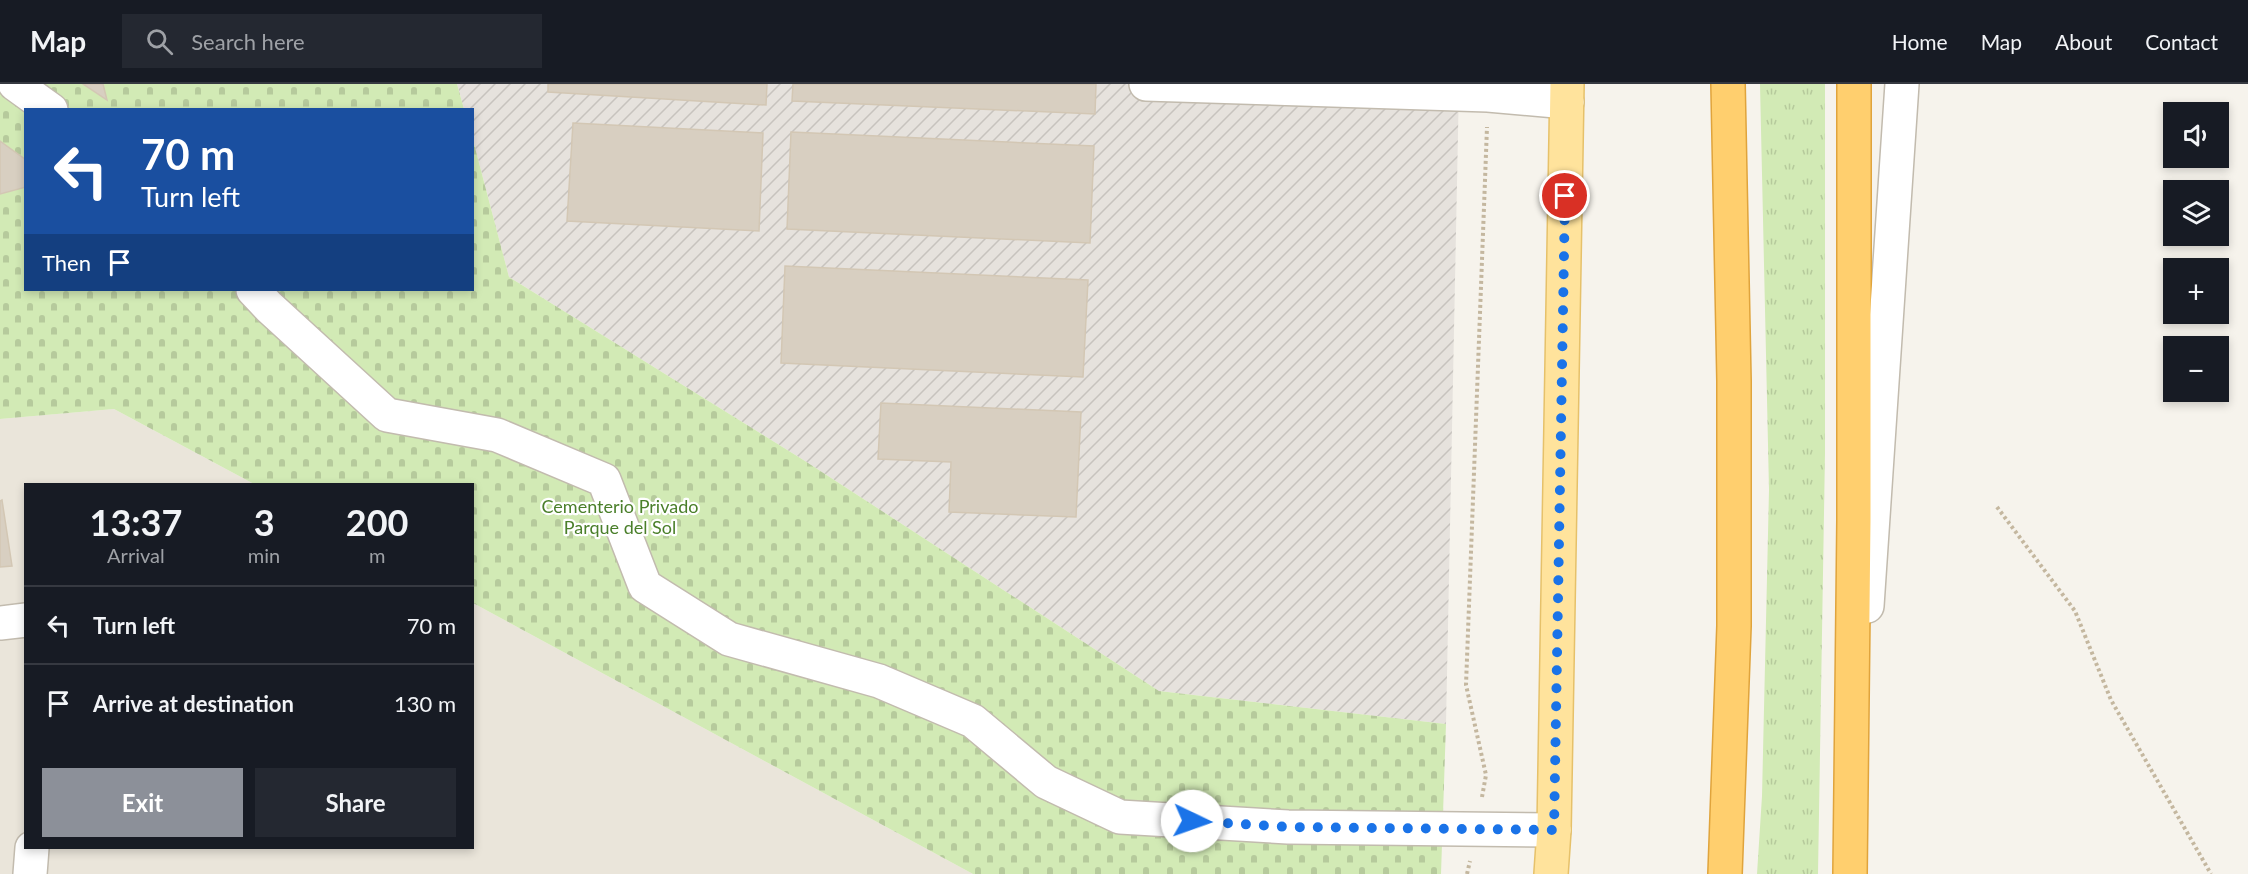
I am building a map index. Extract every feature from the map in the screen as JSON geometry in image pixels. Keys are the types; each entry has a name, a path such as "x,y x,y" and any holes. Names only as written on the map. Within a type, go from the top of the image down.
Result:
{"highway":[{"path":"1725,874 1734,591 1734,381 1728,84"},
{"path":"1850,874 1854,531 1854,84"}],"main road":[{"path":"1551,874 1554,830 1567,93"}],"street":[{"path":"15,84 48,108"},
{"path":"1146,84 1488,95 1567,93"},
{"path":"1851,842 1902,84"},
{"path":"254,291 387,415 497,435 604,480 645,585 729,639 879,681 973,721 1046,782 1120,817 1288,827 1477,831 1554,830"},
{"path":"0,623 24,620"},
{"path":"30,874 32,849"}],"path":[{"path":"1467,874 1486,775 1466,685 1488,95"},
{"path":"1997,507 2075,611 2111,700 2211,874"}],"shaded area":[{"path":"457,84 1459,84 1446,724 1159,691 805,461 509,277 474,144 474,108 464,108"},
{"path":"114,409 252,483 24,483 24,849 474,849 474,604 973,874 0,874 0,419"}],"green space":[{"name":"Cementerio Privado Parque del Sol","path":"0,84 457,84 464,108 24,108 24,291 474,291 474,144 509,277 805,461 1159,691 1446,724 1441,874 973,874 474,604 474,483 252,483 114,409 0,419"},
{"path":"1760,84 1825,84 1825,453 1818,874 1757,874 1762,796 1769,490"}],"building":[{"path":"83,84 103,84 107,100"},
{"path":"548,84 767,84 766,105 548,92"},
{"path":"793,84 1096,84 1095,114 792,101"},
{"path":"573,123 763,133 759,231 567,221"},
{"path":"791,132 1094,146 1090,243 787,229"},
{"path":"0,141 24,159 24,188 0,194"},
{"path":"785,266 1088,280 1083,377 781,363"},
{"path":"881,403 1081,412 1076,517 949,512 951,462 878,459"},
{"path":"2,500 12,566 0,567 0,501"}],"route":[{"path":"1192,821 1288,827 1477,831 1554,830 1565,196"}]}
